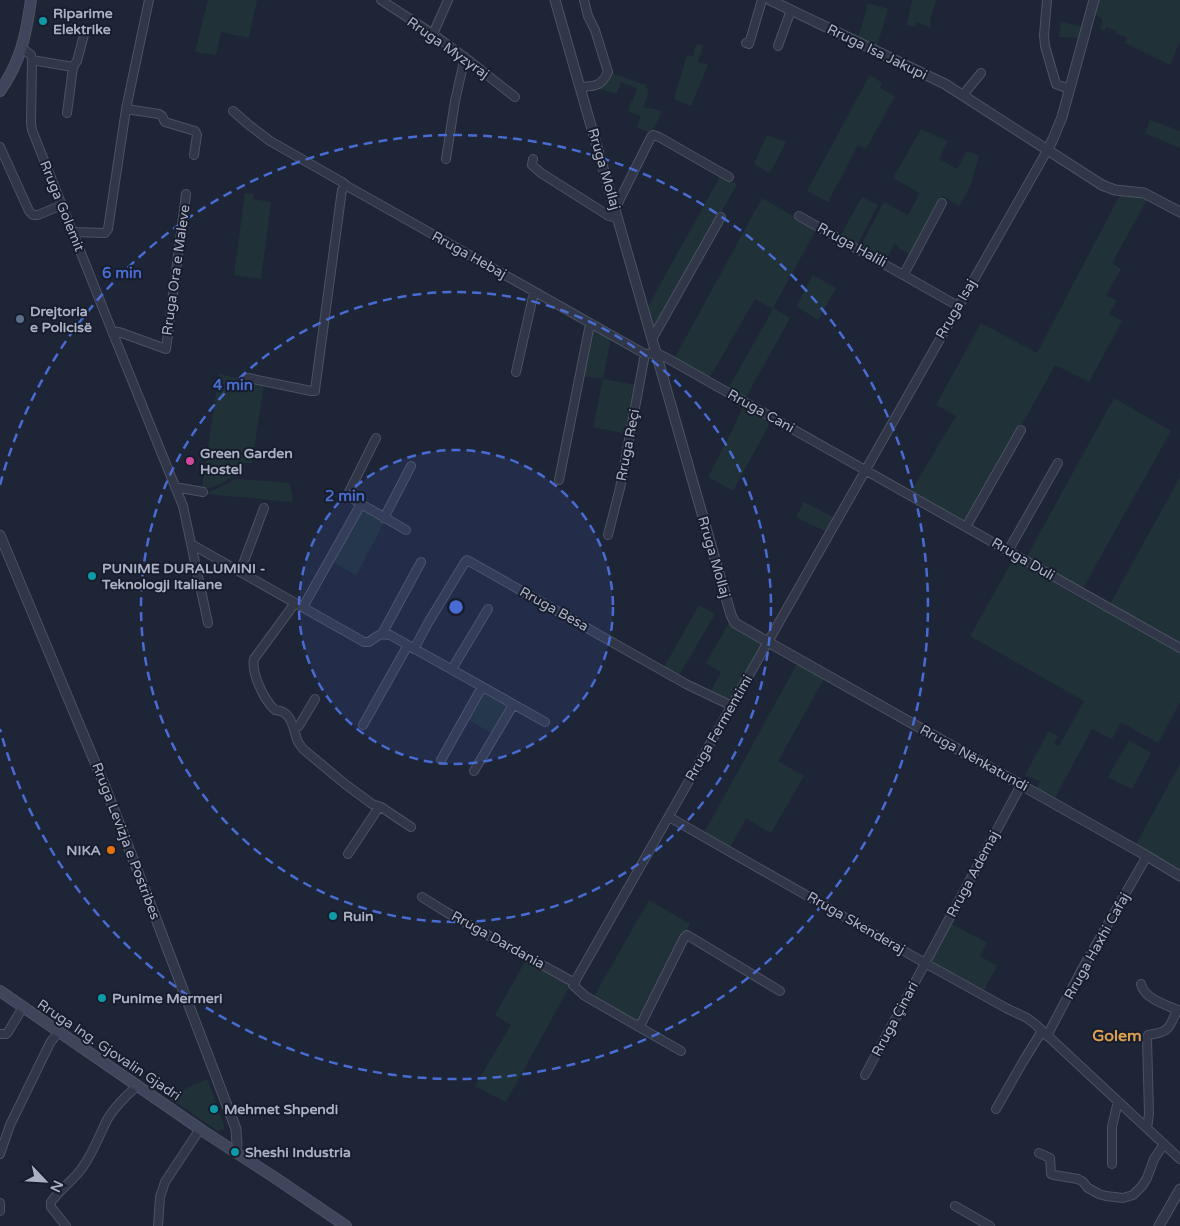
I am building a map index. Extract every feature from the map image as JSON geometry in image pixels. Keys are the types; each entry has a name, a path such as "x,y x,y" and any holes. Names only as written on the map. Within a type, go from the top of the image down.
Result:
{"main road":[{"path":"0,91 8,79 22,48 31,0"},
{"name":"Rruga Ing. Gjovalin Gjadri","path":"0,991 203,1131 346,1226"}],"street":[{"path":"72,232 105,233 108,231 126,109 149,0"},
{"name":"Rruga Myzyraj","path":"381,0 433,34 515,97"},
{"path":"433,34 448,0"},
{"name":"Rruga Mollaj","path":"555,0 731,616 735,622 768,642"},
{"path":"580,87 599,85 608,72 584,0"},
{"path":"746,43 749,44 762,0"},
{"name":"Rruga Isa Jakupi","path":"770,0 924,74 963,95 1108,188 1124,192 1144,193 1180,212"},
{"path":"1047,0 1044,34 1046,47 1056,84 1069,89"},
{"path":"1048,149 1059,126 1094,0"},
{"path":"778,46 791,10"},
{"path":"67,113 73,67 77,61 84,35"},
{"path":"22,48 31,55 32,60 73,67"},
{"path":"446,159 455,101 465,58"},
{"name":"Rruga Golemit","path":"32,60 32,130 184,506 208,623"},
{"path":"963,95 981,73"},
{"path":"126,109 159,114 165,122 195,131 197,135 194,154"},
{"name":"Rruga Hebaj","path":"233,111 270,141 645,354"},
{"path":"533,159 532,165 542,173 613,217 653,135 729,177"},
{"path":"0,147 32,215 38,215 62,205"},
{"name":"Rruga Isaj","path":"866,470 1048,149"},
{"path":"248,378 313,392 317,388 341,197 343,188 347,186"},
{"name":"Rruga Ora e Maleve","path":"112,331 166,349 186,194"},
{"path":"904,274 942,203"},
{"name":"Rruga Halili","path":"799,216 958,306"},
{"path":"652,339 721,217"},
{"path":"516,372 534,292"},
{"path":"559,480 589,329 592,324"},
{"path":"645,354 656,353"},
{"name":"Rruga Cani","path":"656,353 866,470"},
{"name":"Rruga Reçi","path":"608,535 621,480 645,354"},
{"path":"966,527 1021,430"},
{"path":"376,438 349,492 349,496 406,530"},
{"path":"1008,551 1058,463"},
{"path":"384,518 411,466"},
{"name":"Rruga Duli","path":"866,470 1180,648"},
{"name":"Rruga Fermentimi","path":"574,984 866,470"},
{"path":"175,487 203,492"},
{"path":"303,608 361,504"},
{"path":"240,572 264,508"},
{"name":"Rruga Levizja e Postribes","path":"0,534 100,775 171,958 236,1129 237,1144 235,1152"},
{"path":"191,544 364,642 369,642 377,635 390,635 545,722"},
{"name":"Rruga Besa","path":"411,647 418,640 467,560 686,684 732,706"},
{"path":"382,634 421,562"},
{"path":"295,603 254,659 253,668 267,702 275,710 284,712 288,717 295,728 298,743 303,749 372,804 411,827"},
{"path":"452,669 488,609"},
{"name":"Rruga Nënkatundi","path":"768,642 1180,876"},
{"path":"363,726 411,647"},
{"path":"441,760 482,687"},
{"path":"295,728 299,726 315,699"},
{"path":"474,771 512,705"},
{"name":"Rruga Ademaj","path":"925,963 1022,785"},
{"path":"348,854 379,807"},
{"name":"Rruga Skenderaj","path":"669,817 925,963 1027,1018 1180,1159"},
{"name":"Rruga Haxhi Cafaj","path":"1044,1034 1147,856"},
{"name":"Rruga Dardania","path":"422,897 574,984 585,996 681,1051"},
{"path":"636,1025 641,1024 687,935 780,991"},
{"name":"Rruga Çinari","path":"865,1075 925,963"},
{"path":"1141,984 1142,990 1148,995 1179,1011 1165,1031 1148,1035 1147,1038 1149,1114 1147,1128"},
{"path":"0,1034 8,1032 23,1008"},
{"path":"0,1154 8,1130 50,1043 59,1031"},
{"path":"996,1109 1024,1060 1044,1034"},
{"path":"66,1226 51,1207 51,1202 84,1166 108,1118 131,1091 138,1086"},
{"path":"1112,1164 1112,1127 1118,1101"},
{"path":"0,1126 8,1130"},
{"path":"158,1226 160,1197 165,1182 198,1132 203,1131"},
{"path":"1039,1154 1050,1158 1051,1174 1078,1180 1099,1194 1123,1198 1133,1195 1142,1186 1164,1144"},
{"path":"1159,1226 1180,1189"},
{"path":"0,1203 0,1211"},
{"path":"955,1206 990,1226"}],"shaded area":[{"path":"208,0 257,0 249,38 221,32 216,55 195,52"},
{"path":"912,0 936,0 930,21 931,28 916,22 915,27 907,25"},
{"path":"1099,0 1180,0 1180,42 1170,65 1125,43 1127,38 1116,33 1116,31 1106,27 1105,31 1100,29 1103,20 1095,14"},
{"path":"868,3 888,9 877,46 858,38"},
{"path":"1061,22 1083,27 1080,38 1059,37"},
{"path":"696,44 703,45 698,62 708,65 691,106 674,99 687,55 693,56"},
{"path":"612,73 646,85 646,88 649,89 644,107 662,111 650,133 637,127 641,116 628,111 637,88 621,82 617,94 599,89 611,77"},
{"path":"870,75 882,83 880,88 895,96 866,149 858,145 828,202 807,191"},
{"path":"1150,120 1180,131 1180,148 1145,133"},
{"path":"921,129 948,141 939,159 957,169 967,151 979,156 971,185 959,206 943,196 912,255 894,244 885,262 860,247 884,202 908,215 920,193 893,178"},
{"path":"767,135 786,142 770,173 754,164"},
{"path":"721,175 737,184 656,328 653,330 647,308"},
{"path":"245,193 254,194 253,199 271,202 261,279 234,275"},
{"path":"1120,195 1138,196 1147,200 1112,263 1121,269 1106,295 1117,301 1109,314 1122,321 1089,382 1055,365 969,520 965,523 910,493 956,416 936,405 981,323 1037,353"},
{"path":"862,197 878,205 857,245 841,237"},
{"path":"762,198 817,228 773,308 790,318 745,399 728,389 773,309 755,299 709,379 674,359"},
{"path":"813,275 836,288 818,320 796,306"},
{"path":"595,328 611,337 603,379 582,376 592,329"},
{"path":"219,374 264,384 252,463 242,463 237,472 230,478 215,486 202,489"},
{"path":"603,379 637,385 628,434 593,427"},
{"path":"1114,398 1171,431 1081,589 1026,558"},
{"path":"744,404 771,421 733,491 708,477"},
{"path":"1180,477 1180,645 1109,606"},
{"path":"236,479 290,483 293,502 206,494"},
{"path":"804,502 835,518 827,532 796,517"},
{"path":"361,509 385,521 356,575 331,561"},
{"path":"1014,558 1072,594 1120,618 1180,653 1180,702 1158,743 1121,722 1112,739 1092,729 1055,798 1037,788 1040,781 1025,775 1049,731 1058,736 1054,744 1059,746 1084,701 970,636"},
{"path":"699,605 715,614 678,677 663,669"},
{"path":"729,623 762,644 732,697 723,699 710,692 721,672 706,663"},
{"path":"797,664 824,679 778,761 804,776 771,833 746,818 730,848 704,833"},
{"path":"483,690 506,705 508,710 493,734 466,718"},
{"path":"1129,740 1151,753 1132,789 1108,777"},
{"path":"1180,764 1180,871 1136,844"},
{"path":"649,900 690,924 642,1019 638,1022 593,998"},
{"path":"950,923 987,943 980,956 997,966 983,992 929,960"},
{"path":"526,960 571,984 506,1102 475,1086 511,1025 495,1015"},
{"path":"207,1079 224,1125 222,1130 218,1131 168,1097"}],"place":[{"name":"Riparime Elektrike","path":"43,21"},
{"name":"Drejtoria e Policisë","path":"20,319"},
{"name":"Green Garden Hostel","path":"190,461"},
{"name":"PUNIME DURALUMINI - Teknologji Italiane","path":"92,576"},
{"name":"NIKA","path":"111,850"},
{"name":"Ruin","path":"333,916"},
{"name":"Punime Mermeri","path":"102,998"},
{"name":"Mehmet Shpendi","path":"214,1109"},
{"name":"Sheshi Industria","path":"235,1152"}],"district":[{"name":"Golem","path":"1117,1036"}]}
